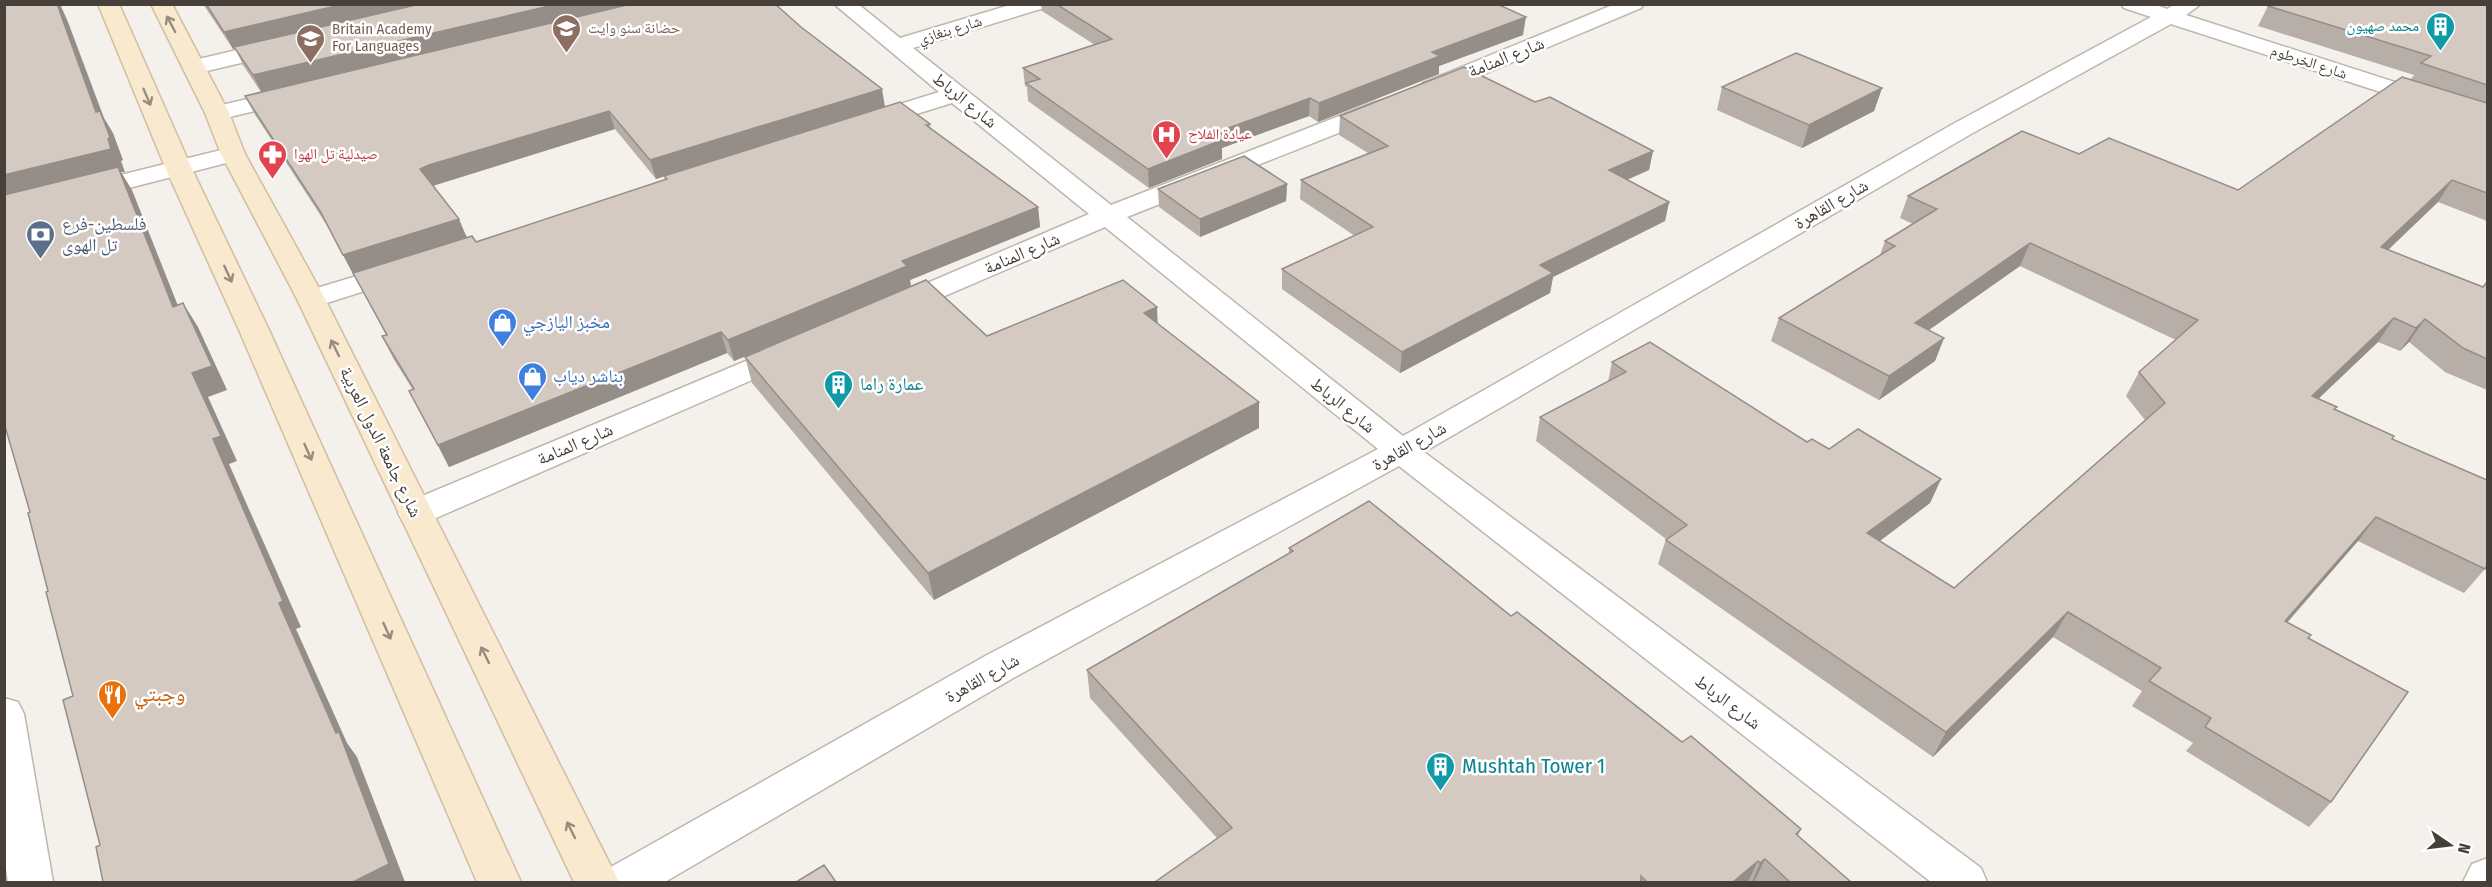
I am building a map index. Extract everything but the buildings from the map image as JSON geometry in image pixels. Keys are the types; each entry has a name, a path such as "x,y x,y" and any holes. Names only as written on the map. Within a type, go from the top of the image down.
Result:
{"main road":[{"path":"108,4 178,167 254,330 498,882"},
{"name":"شارع جامعة الدول العربية","path":"160,4 217,113 233,154 311,299 597,882"}],"street":[{"name":"شارع الرباط","path":"844,4 1401,451 1965,882"},
{"name":"شارع بنغازي","path":"897,46 1037,4"},
{"name":"شارع المنامة","path":"867,319 1109,215 1398,101 1634,4"},
{"name":"شارع الخرطوم","path":"2132,4 2180,11 2487,120"},
{"name":"شارع القاهرة","path":"625,882 1001,666 1401,451 1962,129 2180,11"},
{"path":"194,67 306,41"},
{"path":"217,113 320,89"},
{"path":"843,130 956,94"},
{"path":"4,212 233,154"},
{"path":"311,299 424,263"},
{"name":"شارع المنامة","path":"415,513 812,343"},
{"path":"4,714 31,882"},
{"path":"2485,882 2487,878"}],"place":[{"name":"محمد صهيون","path":"2440,52"},
{"name":"حضانة سنو وايت","path":"567,54"},
{"name":"Britain Academy For Languages","path":"311,64"},
{"name":"عيادة الفلاح","path":"1167,160"},
{"name":"صيدلية تل الهوا","path":"273,180"},
{"name":"فلسطين-فرع تل الهوى","path":"41,260"},
{"name":"مخبز اليازجي","path":"502,348"},
{"name":"بناشر دياب","path":"532,402"},
{"name":"عمارة راما","path":"839,410"},
{"name":"وجبتي","path":"113,720"},
{"name":"Mushtah Tower 1","path":"1441,792"}]}
